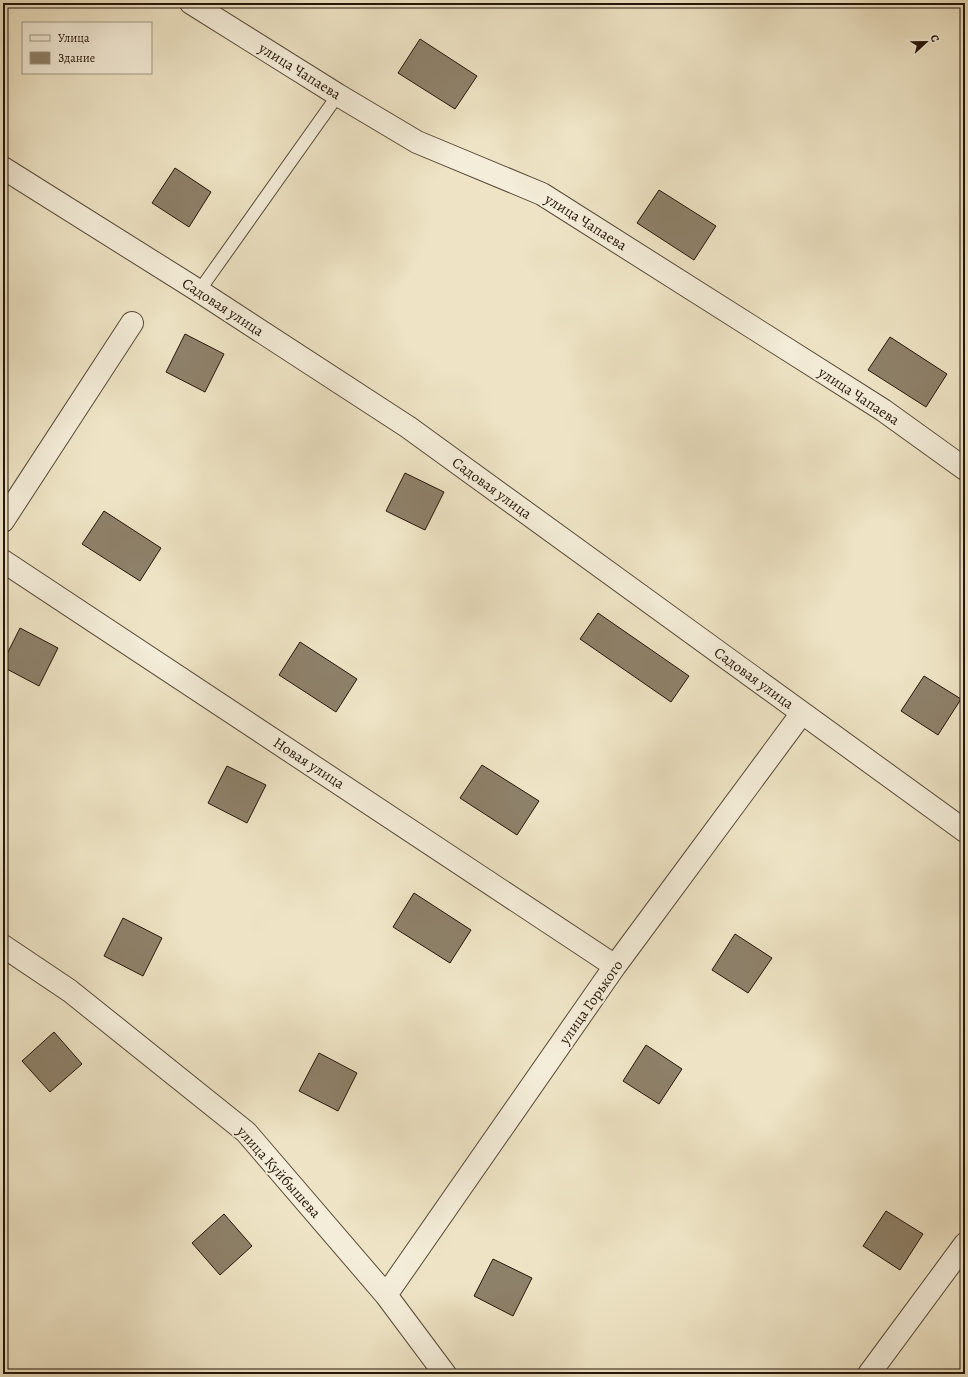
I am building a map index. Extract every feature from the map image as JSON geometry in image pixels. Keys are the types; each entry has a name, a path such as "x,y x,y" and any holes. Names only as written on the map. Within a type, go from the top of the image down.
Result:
{"street":[{"name":"улица Чапаева","path":"191,3 338,95 418,142 542,194 883,410 965,469"},
{"name":"Садовая улица","path":"3,168 199,291 408,427 965,831"},
{"path":"3,521 132,323"},
{"name":"Новая улица","path":"3,561 615,966"},
{"name":"улица Горького","path":"386,1296 615,966 802,713"},
{"name":"улица Куйбышева","path":"3,946 70,991 246,1132 386,1296 445,1374"},
{"path":"869,1374 965,1244"}],"lane":[{"path":"199,291 338,95"}],"building":[{"path":"420,39 477,76 455,109 398,73"},
{"path":"175,168 211,192 189,227 152,203"},
{"path":"659,190 716,226 694,260 637,223"},
{"path":"185,334 224,354 205,392 166,372"},
{"path":"890,337 947,374 926,407 868,370"},
{"path":"405,473 444,492 425,530 386,511"},
{"path":"104,511 161,548 140,581 82,544"},
{"path":"598,613 689,676 671,702 580,639"},
{"path":"20,628 58,648 39,686 3,667 3,662"},
{"path":"300,642 357,679 336,712 279,675"},
{"path":"924,676 961,699 938,735 901,711"},
{"path":"482,765 539,801 517,835 460,798"},
{"path":"227,766 266,785 247,823 208,803"},
{"path":"414,893 471,930 450,963 393,927"},
{"path":"123,918 162,938 143,976 104,956"},
{"path":"735,934 772,958 748,993 712,970"},
{"path":"54,1032 82,1064 50,1092 22,1061"},
{"path":"646,1045 682,1069 659,1104 623,1081"},
{"path":"319,1053 357,1073 338,1111 299,1091"},
{"path":"886,1211 923,1234 900,1270 863,1246"},
{"path":"224,1214 252,1246 220,1275 192,1243"},
{"path":"493,1259 532,1278 513,1316 474,1296"}]}
